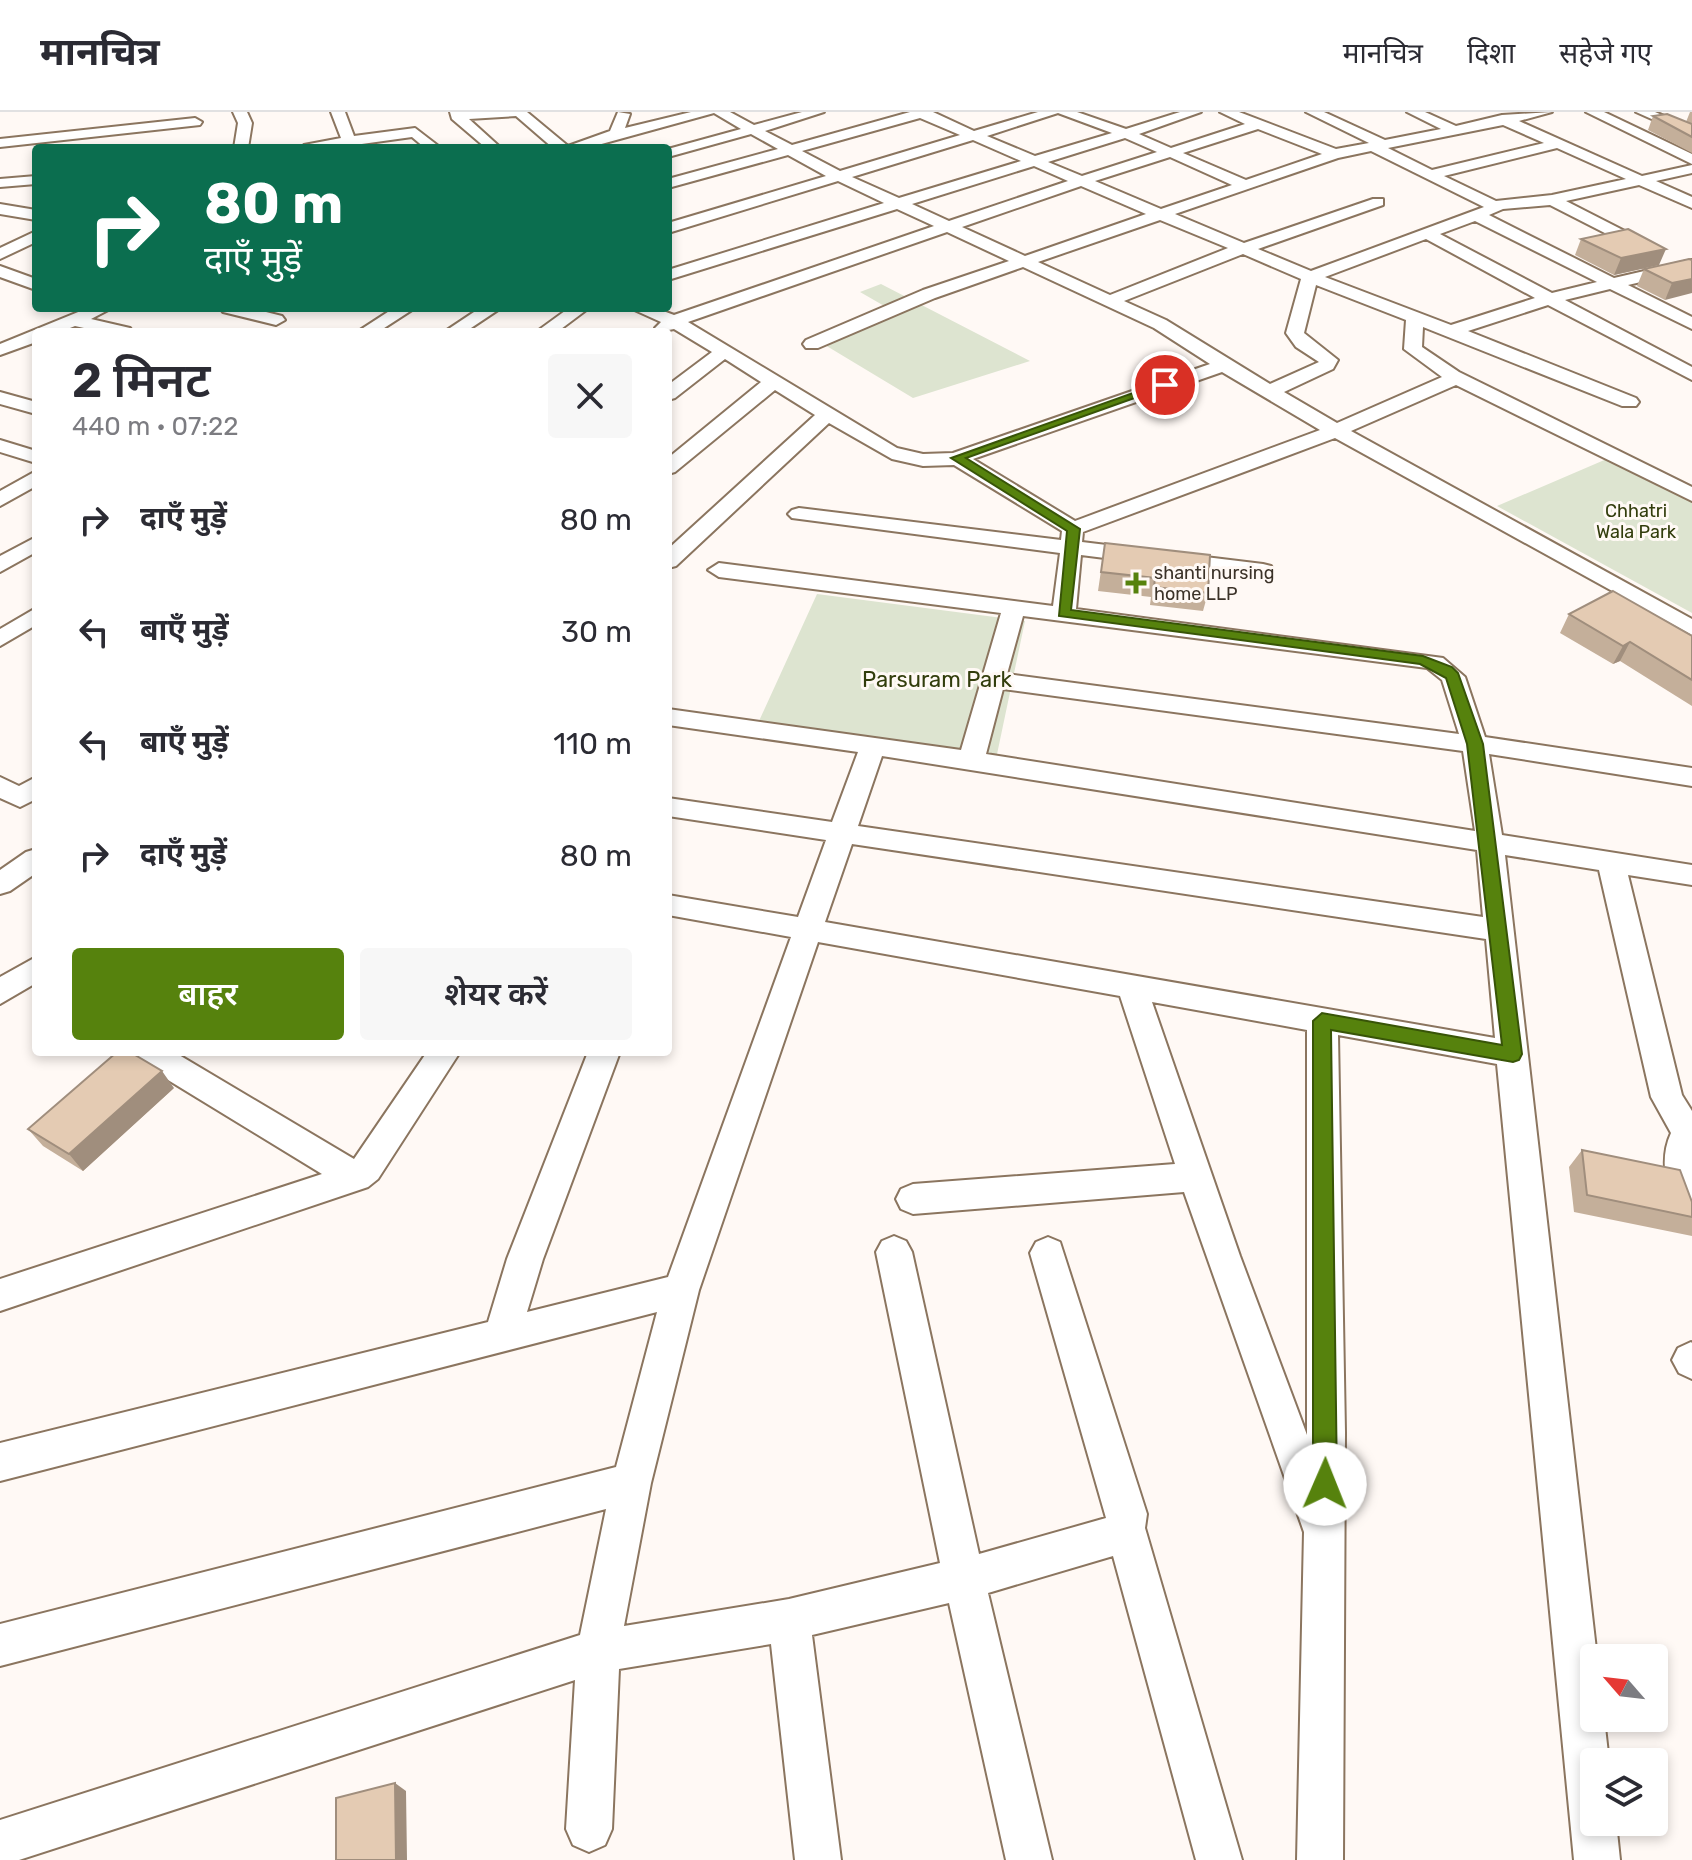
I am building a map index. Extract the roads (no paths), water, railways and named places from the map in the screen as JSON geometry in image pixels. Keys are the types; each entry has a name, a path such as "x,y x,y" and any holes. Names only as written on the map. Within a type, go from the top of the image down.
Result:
{"street":[{"path":"121,144 136,113 156,112"},
{"path":"240,112 245,123 242,144"},
{"path":"338,112 349,141"},
{"path":"457,114 519,112 557,144"},
{"path":"616,134 624,112"},
{"path":"585,144 708,112"},
{"path":"672,152 817,112"},
{"path":"672,183 921,112 1310,277 1629,402"},
{"path":"672,227 1052,112"},
{"path":"1064,112 1174,152 1243,184"},
{"path":"672,274 1194,112"},
{"path":"1227,112 1335,154"},
{"path":"1313,112 1497,205"},
{"path":"1414,112 1455,130"},
{"path":"812,344 929,294 1335,154 1508,116 1545,112"},
{"path":"1593,112 1692,160"},
{"path":"1643,112 1692,133"},
{"path":"457,114 490,144"},
{"path":"732,114 750,131 836,175 953,226 1160,324 1336,431 1692,628"},
{"path":"1508,116 1557,144 1692,203"},
{"path":"0,143 195,122"},
{"path":"645,312 666,326 1081,181 1256,125"},
{"path":"330,144 412,127"},
{"path":"392,144 412,127"},
{"path":"412,127 430,144"},
{"path":"1433,174 1557,144"},
{"path":"1310,277 1478,216 1497,205 1552,200 1692,169"},
{"path":"0,183 32,180"},
{"path":"1552,200 1689,268"},
{"path":"1109,301 1378,202"},
{"path":"0,209 32,214"},
{"path":"1478,216 1692,324"},
{"path":"1428,234 1692,374"},
{"path":"0,254 32,238"},
{"path":"0,244 32,247"},
{"path":"1450,331 1552,298 1689,268"},
{"path":"0,271 32,283"},
{"path":"1271,391 1327,365 1329,360 1302,343 1295,333 1310,277"},
{"path":"1608,327 1669,311"},
{"path":"59,328 91,312"},
{"path":"245,312 276,320"},
{"path":"263,328 287,312"},
{"path":"373,328 399,312"},
{"path":"460,328 486,312"},
{"path":"551,328 574,312"},
{"path":"1415,318 1413,349 1453,376 1692,495"},
{"path":"73,320 107,328"},
{"path":"672,329 724,351 903,457 937,462 957,458 1224,365"},
{"path":"5,342 32,340"},
{"path":"672,391 724,351"},
{"path":"1650,368 1692,355"},
{"path":"1072,539 1336,431 1453,376"},
{"path":"672,465 774,381"},
{"path":"0,398 32,407"},
{"path":"672,557 828,413"},
{"path":"0,446 32,456"},
{"path":"957,458 1072,539"},
{"path":"0,500 32,480"},
{"path":"799,514 1072,539 1263,571"},
{"path":"1064,613 1072,539"},
{"path":"0,565 32,545"},
{"path":"719,570 1435,663 1453,677 1475,744 1490,843 1597,1860"},
{"path":"971,760 1014,608"},
{"path":"0,639 32,618"},
{"path":"994,680 1475,744 1692,777"},
{"path":"672,718 971,760 1692,875"},
{"path":"589,1829 598,1651 631,1483 681,1290 872,748"},
{"path":"0,786 20,798 32,789"},
{"path":"672,808 1499,930"},
{"path":"0,884 32,862"},
{"path":"1611,862 1667,1097 1690,1132 1680,1144 1679,1157 1692,1208"},
{"path":"672,906 1513,1054"},
{"path":"0,992 32,973"},
{"path":"1132,988 1324,1536"},
{"path":"1320,1860 1324,1536 1322,1021"},
{"path":"155,1056 356,1177"},
{"path":"0,1295 356,1177 366,1169 441,1056"},
{"path":"502,1335 525,1259 602,1056"},
{"path":"913,1199 1196,1177"},
{"path":"894,1252 964,1579 1029,1860"},
{"path":"1048,1253 1127,1514 1125,1528 1219,1860"},
{"path":"0,1462 681,1290"},
{"path":"0,1645 631,1483"},
{"path":"0,1843 598,1651 789,1620 964,1579 1079,1547 1119,1534 1125,1528"},
{"path":"789,1620 818,1860"}],"place":[{"name":"shanti nursing home LLP","path":"1136,583"}],"park label":[{"name":"Chhatri Wala Park","path":"1636,521"},
{"name":"Parsuram Park","path":"937,679"}]}
